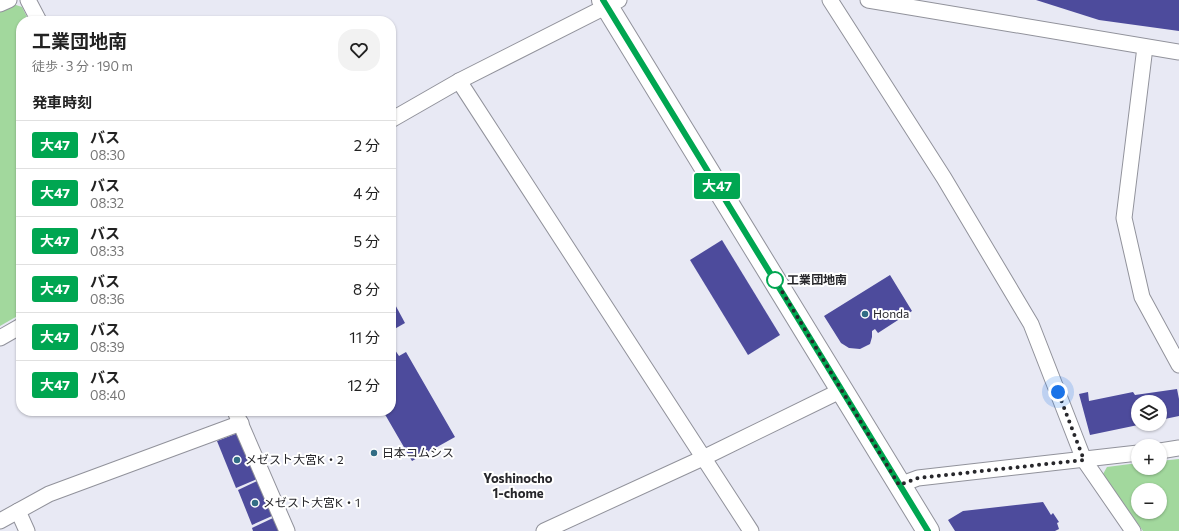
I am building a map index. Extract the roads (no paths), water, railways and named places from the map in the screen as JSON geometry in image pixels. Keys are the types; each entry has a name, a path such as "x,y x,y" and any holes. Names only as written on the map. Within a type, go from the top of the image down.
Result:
{"main road":[{"path":"610,2 928,531"}],"street":[{"path":"0,4 9,0"},
{"path":"28,0 37,16"},
{"path":"830,0 944,178 1031,324 1084,460 1133,531"},
{"path":"868,0 1179,52"},
{"path":"396,117 459,81 610,2"},
{"path":"1145,47 1124,218 1142,297 1179,365"},
{"path":"459,81 751,531"},
{"path":"0,338 16,329"},
{"path":"544,531 703,458 842,390"},
{"path":"0,521 49,494 238,417 287,531"},
{"path":"1167,450 1179,448"},
{"path":"899,485 918,478 1131,455"},
{"path":"18,511 27,531"}],"place":[{"name":"工業団地南","path":"775,280"},
{"name":"Honda","path":"865,314"},
{"name":"日本コムシス","path":"374,453"},
{"name":"メゼスト大宮K・2","path":"237,460"},
{"name":"メゼスト大宮K・1","path":"255,503"}],"district":[{"name":"Yoshinocho 1-chome","path":"518,486"}]}
